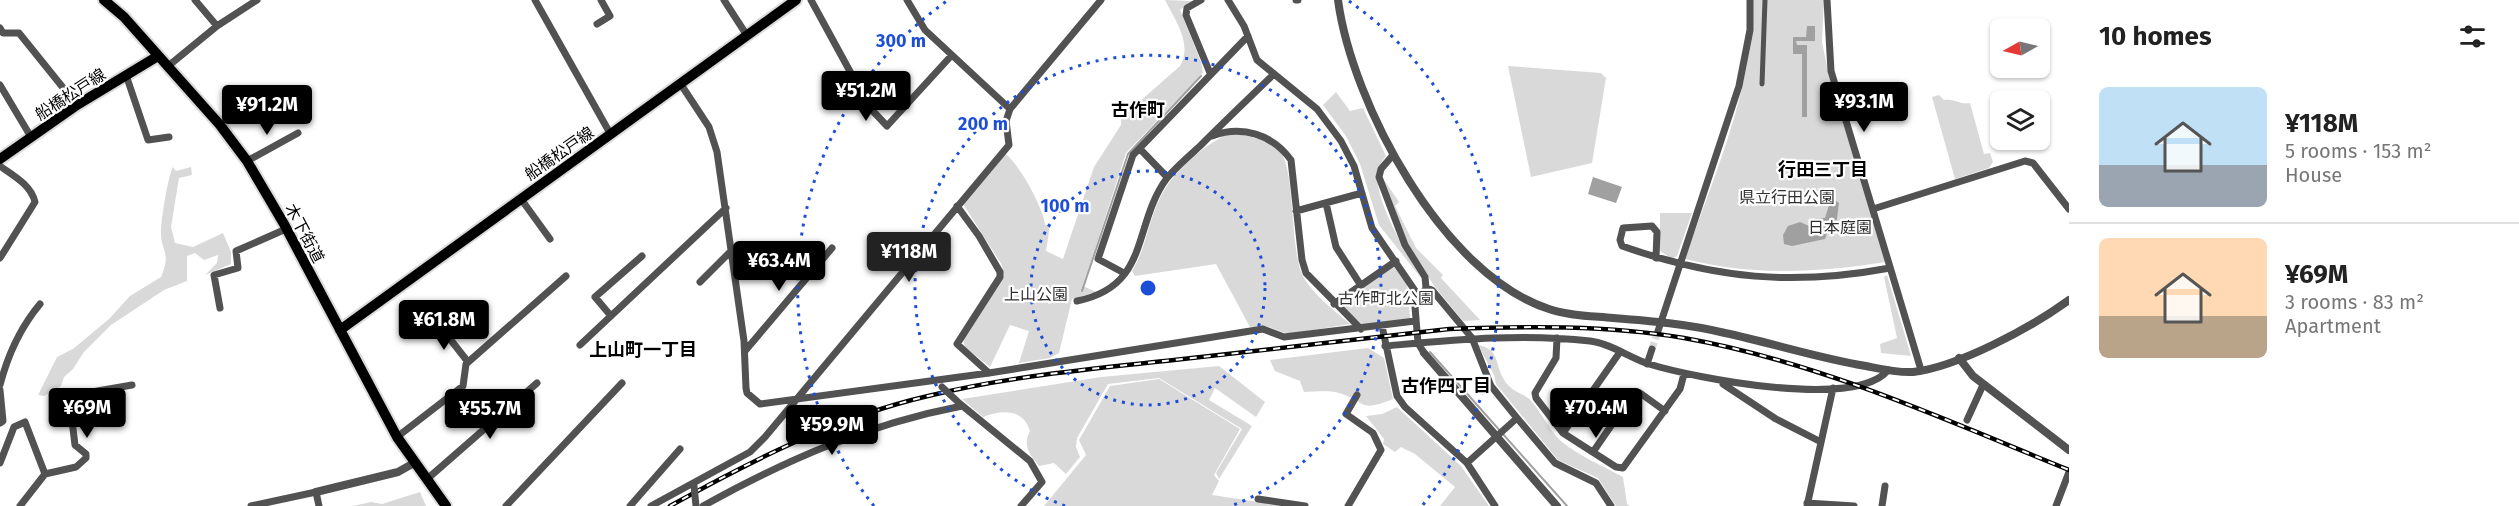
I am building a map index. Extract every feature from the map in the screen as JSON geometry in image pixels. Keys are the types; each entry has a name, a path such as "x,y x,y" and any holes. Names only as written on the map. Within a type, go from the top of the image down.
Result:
{"main road":[{"name":"木下街道","path":"104,0 124,17 220,125 247,161 398,437 446,506"},
{"name":"船橋松戸線","path":"340,330 796,0"},
{"name":"船橋松戸線","path":"0,159 77,105 158,56"}],"street":[{"path":"195,0 217,26"},
{"path":"167,67 217,26 257,0"},
{"path":"535,0 611,135"},
{"path":"597,24 610,16 601,0"},
{"path":"724,0 746,34"},
{"path":"811,0 870,108 887,126 951,56"},
{"path":"907,0 925,30 1010,109"},
{"path":"651,506 750,452 798,400 1009,145 1006,121 1010,109 1101,0"},
{"path":"1201,0 1188,8 1186,15 1210,73"},
{"path":"1228,0 1248,36 1257,60 1272,75 1300,94 1330,126 1354,166 1372,228 1420,298"},
{"path":"1338,0 1358,81 1393,155 1443,228 1502,285 1522,298 1558,312 1661,322 1724,332 1822,357 1888,370 1921,370 1959,358 2029,328 2069,300"},
{"path":"1658,332 1739,86 1749,38 1750,0"},
{"path":"1762,84 1765,0"},
{"path":"1827,0 1831,71 1921,370"},
{"path":"0,28 3,33 19,33 77,105"},
{"path":"1124,273 1098,260 1133,155 1248,36"},
{"path":"126,75 148,140 169,137"},
{"path":"1077,301 1100,295 1114,285 1136,258 1154,199 1167,177 1272,75"},
{"path":"680,83 714,138 732,250 745,351 747,393 760,404 936,380 1263,329 1284,337 1415,321"},
{"path":"0,85 31,137"},
{"path":"1209,137 1228,130 1246,130 1283,150 1291,160 1306,273 1334,304 1361,328"},
{"path":"247,161 298,133"},
{"path":"1140,149 1167,177"},
{"path":"1393,155 1381,169 1379,177 1405,245 1425,277 1426,288 1415,307 1418,343 1424,353 1557,506"},
{"path":"1873,209 2025,161 2033,163 2069,209"},
{"path":"0,166 27,186 35,202 0,258"},
{"path":"1296,211 1362,194"},
{"path":"521,199 550,239"},
{"path":"1326,203 1336,247 1360,284"},
{"path":"957,206 979,236 1000,272 1000,277 957,344 989,372"},
{"path":"580,345 726,208"},
{"path":"1656,258 1657,232 1652,226 1623,228 1620,240 1622,246 1656,258 1680,265 1783,279 1854,274 1890,268"},
{"path":"220,308 214,275 238,268 236,251 286,229"},
{"path":"745,351 832,248"},
{"path":"700,282 732,250"},
{"path":"612,316 595,297 642,256"},
{"path":"1334,304 1396,261"},
{"path":"398,437 463,386 468,362 566,276"},
{"path":"1426,288 1432,290 1472,338 1489,374 1491,386 1555,464 1596,483 1611,506"},
{"path":"0,385 11,350 26,321 40,304"},
{"path":"440,326 468,362"},
{"path":"1382,326 1385,346 1400,400 1467,463 1495,506"},
{"path":"1385,346 1472,338 1557,338 1593,341 1647,364 1684,374 1721,382 1808,389 1833,388 1878,381 1888,370"},
{"path":"1557,338 1556,358 1535,393 1536,398 1563,433 1616,467 1623,468 1665,411 1680,389 1684,374"},
{"path":"1647,364 1652,349"},
{"path":"1563,433 1620,352"},
{"path":"1959,358 1983,385 2069,450"},
{"path":"936,380 959,404 1030,461 1042,482 1021,506"},
{"path":"1721,382 1776,418 1821,441"},
{"path":"426,480 537,383"},
{"path":"506,506 622,383"},
{"path":"20,506 45,474 76,468 86,458 86,454 75,445 69,396 132,385"},
{"path":"1967,420 1983,385"},
{"path":"1833,388 1807,505 1854,506"},
{"path":"0,390 3,421 0,423"},
{"path":"1593,452 1633,394 1640,393 1665,411"},
{"path":"1348,506 1382,450 1373,433 1346,414 1358,395"},
{"path":"703,506 854,433 959,404"},
{"path":"1467,463 1517,418"},
{"path":"0,463 14,427 25,422 45,474"},
{"path":"630,506 680,449"},
{"path":"251,506 398,472 414,463"},
{"path":"2056,506 2069,472"},
{"path":"694,484 696,506"},
{"path":"1882,506 1885,486"},
{"path":"316,492 319,506"},
{"path":"1258,499 1305,506"}],"green space":[{"name":"上山公園","path":"1165,0 1192,1 1180,10 1201,62 1203,73 1126,153 1083,286 1096,292 1072,299 1059,353 1050,358 1019,363 1029,331 1010,325 990,367 965,347 963,339 1003,272 1002,265 963,204 1004,153 1016,165 1029,186 1040,208 1045,225 1050,225 1046,251 1063,259 1094,167 1121,125 1121,118 1180,66 1185,49 1184,41"},
{"name":"県立行田公園","path":"1753,0 1824,0 1822,42 1829,76 1885,262 1834,269 1785,271 1735,268 1685,259 1730,132 1739,99 1751,34"},
{"path":"1508,66 1601,73 1606,78 1592,163 1531,177"},
{"path":"1336,92 1350,111 1363,108 1386,156 1377,174 1382,202 1421,278 1379,225 1360,164 1346,136 1323,105"},
{"path":"1939,95 1944,100 1970,103 1984,154 1990,153 1993,162 1989,168 1955,179 1932,97"},
{"path":"1229,133 1263,141 1280,152 1285,160 1288,174 1298,262 1302,274 1317,294 1350,324 1288,334 1266,326 1250,327 1216,264 1135,276 1132,271 1141,254 1156,207 1172,178 1209,145"},
{"path":"173,167 176,171 191,167 192,175 179,178 171,227 175,243 193,247 223,233 231,252 231,264 205,275 217,263 218,255 204,260 195,253 187,256 187,281 164,290 111,325 84,352 73,369 64,377 61,386 44,396 38,395 57,357 73,349 109,319 130,296 161,277 166,256 161,237 161,225"},
{"path":"1382,177 1399,202 1395,206 1416,248 1443,275 1441,278 1480,320 1463,321 1435,287 1408,245"},
{"path":"1660,213 1692,213 1677,256 1672,259 1660,251"},
{"name":"古作町北公園","path":"1391,267 1397,268 1407,283 1410,318 1363,325 1342,307 1343,302"},
{"path":"1887,275 1911,356 1881,353 1880,344 1897,338 1884,277"},
{"path":"1478,345 1491,351 1504,380 1511,388 1532,401 1562,442 1623,477 1627,504 1630,506 1616,506 1598,478 1558,460 1496,384 1494,375"},
{"path":"1368,348 1384,358 1393,399 1368,406 1335,392 1304,392 1300,381 1275,371 1270,360"},
{"path":"1219,366 1265,402 1256,417 1215,388 1209,400 1252,426 1219,479 1216,473 1242,429 1159,378 1108,384 1077,438 1076,447 1080,457 1066,474 1054,463 1039,466 1028,450 1027,441 1030,431 1022,418 1004,412 983,417 962,399 1101,377"},
{"path":"1159,379 1240,429 1214,475 1219,481 1212,495 1286,506 1044,506 1086,455 1079,440 1110,386"},
{"path":"1397,407 1461,466 1489,506 1440,506 1455,487 1415,454 1401,447 1395,452 1383,444 1384,439 1366,416 1382,414"},
{"path":"420,492 426,506 353,506 371,502 382,504"}],"shaded area":[{"path":"1807,26 1815,26 1815,41 1796,41 1797,45 1807,45 1807,117 1802,117 1802,54 1793,54 1793,37 1806,37"},
{"path":"1593,177 1622,187 1616,203 1588,194"},
{"path":"1830,202 1839,203 1836,226 1829,227 1825,239 1792,246 1784,244 1783,235 1788,226 1800,222 1816,229 1815,218 1825,218"}],"waterway":[{"path":"1082,291 1128,154 1201,76"},
{"path":"1430,352 1567,506"}],"tunnel":[{"path":"1652,349 1658,331"}],"railway":[{"path":"670,506 763,457 828,428 894,405 958,389 1081,370 1449,329 1478,328 1537,327 1626,331 1684,338 1734,348 1880,394 2069,470"}],"district":[{"name":"古作町","path":"1138,110"},
{"name":"行田三丁目","path":"1823,170"},
{"name":"上山町一丁目","path":"643,350"},
{"name":"古作四丁目","path":"1446,386"}],"park label":[{"name":"日本庭園","path":"1840,227"}]}
